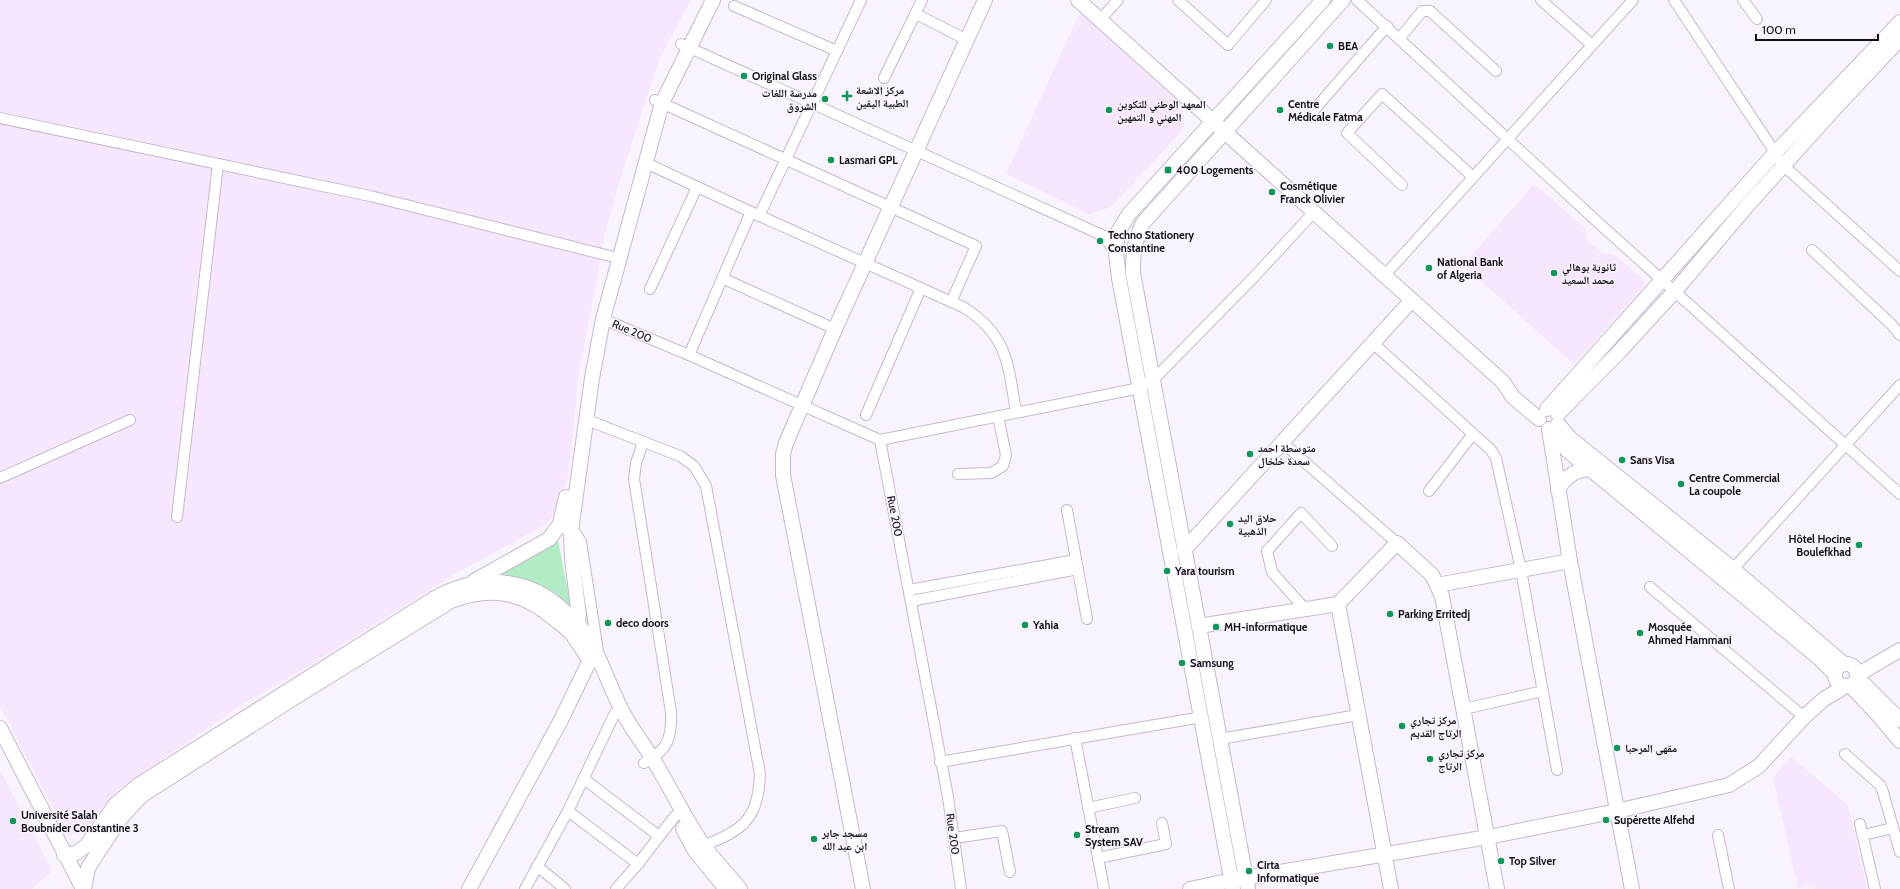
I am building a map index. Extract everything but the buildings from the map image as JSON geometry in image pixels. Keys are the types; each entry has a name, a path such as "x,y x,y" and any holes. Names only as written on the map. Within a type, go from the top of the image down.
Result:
{"main road":[{"path":"574,627 579,616 572,559 564,531 564,512 592,326 610,256 658,102 685,46 703,0"},
{"path":"685,46 713,0"},
{"path":"863,889 783,475 783,454 786,443 835,329 986,0"},
{"path":"1078,0 1503,382 1513,397 1549,419 1571,439 1733,569 1847,675 1900,741"},
{"path":"1240,884 1202,716 1119,278 1116,253 1118,232 1129,214 1323,0"},
{"path":"1240,884 1220,739 1133,273 1133,253 1136,238 1143,223 1343,0"},
{"path":"1632,889 1570,562 1558,490 1549,419 1663,280 1775,153 1900,22"},
{"path":"1549,419 1620,352 1838,104 1900,39"},
{"path":"471,584 484,574 564,531 587,420 592,378 603,319 646,163 658,102"},
{"path":"1184,550 1374,344 1412,300"},
{"path":"1549,419 1567,450 1592,469 1819,658 1875,694 1900,720"},
{"path":"1558,490 1564,480 1574,472 1592,469"},
{"path":"1199,626 1338,604 1396,543 1432,576 1442,596 1497,889"},
{"path":"1437,585 1570,562"},
{"path":"64,855 76,853 86,846 115,805 131,790 435,598 452,589 471,584 495,581 527,588 548,597 574,627 594,657 648,760 675,816 700,848 726,889"},
{"path":"84,889 88,868 120,819 130,806 141,796 297,696 451,601 464,596 484,593 504,594 518,597 574,627"},
{"path":"1338,604 1391,889"},
{"path":"1190,889 1240,884 1384,855 1488,837 1617,811 1729,785 1759,766 1804,717 1847,675 1890,655"},
{"path":"1875,694 1875,677 1890,655"},
{"path":"594,657 615,713 683,813 700,848 740,889"},
{"path":"469,889 594,657"},
{"path":"0,728 18,760 64,855 84,889"}],"street":[{"path":"884,78 922,0"},
{"path":"1100,20 1118,0"},
{"path":"1178,0 1228,45 1266,0"},
{"path":"1357,0 1675,291 1900,494"},
{"path":"1541,0 1592,45"},
{"path":"1384,276 1472,176 1633,0"},
{"path":"1674,0 1784,166 1900,271"},
{"path":"1743,0 1757,19"},
{"path":"689,355 722,278 755,214 786,159 813,104 837,51 857,1"},
{"path":"734,6 837,51"},
{"path":"1400,38 1422,11 1430,11 1496,71"},
{"path":"916,14 967,40"},
{"path":"1314,110 1387,26"},
{"path":"685,46 1104,236 1116,253"},
{"path":"1402,185 1347,133 1382,94 1472,176"},
{"path":"658,102 976,246 951,302"},
{"path":"0,118 370,196 610,256"},
{"path":"646,163 755,214 921,288 977,316 996,336 1004,353 1016,412"},
{"path":"177,517 218,164"},
{"path":"650,289 697,187"},
{"path":"880,440 1140,388 1153,380 1254,277 1314,212"},
{"path":"1104,236 1122,226"},
{"path":"1812,250 1892,325 1900,335"},
{"path":"722,278 835,329"},
{"path":"866,415 921,288"},
{"name":"Rue 200","path":"603,319 689,355 880,440 954,838 961,889"},
{"path":"1374,344 1491,450 1496,458 1521,570 1557,770"},
{"path":"1733,569 1900,385"},
{"path":"958,474 991,473 1003,466 1006,455 998,416"},
{"path":"0,478 130,420"},
{"path":"587,420 680,456 694,466 706,486 760,774 759,794 755,808 747,820 730,834 700,848"},
{"path":"1429,492 1473,434"},
{"path":"643,442 636,463 634,479 671,712 672,727 669,740 648,760"},
{"path":"1283,443 1396,543"},
{"path":"1067,510 1087,618"},
{"path":"1305,609 1272,572 1267,551 1301,513 1332,546"},
{"path":"564,531 578,536 581,542 594,657"},
{"path":"909,590 1077,565"},
{"path":"911,601 1077,565"},
{"path":"1650,587 1804,717"},
{"path":"1464,709 1543,691"},
{"path":"525,889 568,811 615,713"},
{"path":"1220,739 1358,715"},
{"path":"940,762 1202,716"},
{"path":"1075,738 1104,889"},
{"path":"1845,754 1880,785 1900,852"},
{"path":"584,779 659,836"},
{"path":"1088,808 1135,798"},
{"path":"568,811 638,864"},
{"path":"616,889 638,864 675,816"},
{"path":"1098,858 1166,844 1162,823"},
{"path":"1860,824 1875,889"},
{"path":"1863,835 1893,828"},
{"path":"954,838 1002,830 1010,872"},
{"path":"1718,835 1729,889"},
{"path":"537,866 564,889"}],"shaded area":[{"path":"0,0 691,0 659,60 619,183 605,234 578,379 569,469 558,510 545,525 453,575 296,674 246,702 122,787 101,809 87,830 68,836 0,706"},
{"name":"المعهد الوطني للتكوين المهني و التمهين","path":"1080,12 1180,104 1184,116 1184,124 1181,132 1111,207 1089,214 1006,174"},
{"name":"ثانوية بوهالي محمد السعيد","path":"1534,184 1585,228 1587,241 1602,253 1614,254 1645,281 1643,287 1574,364 1463,265"},
{"path":"1791,757 1848,805 1867,889 1815,889 1814,885 1798,888 1773,778"},
{"name":"Université Salah Boubnider Constantine 3","path":"0,770 52,871 31,889 0,889"}],"green space":[{"path":"554,539 558,540 571,607 554,592 527,580 496,574"}],"place":[{"name":"BEA","path":"1330,46"},
{"name":"Original Glass","path":"744,76"},
{"name":"مركز الاشعة الطبية اليقين","path":"847,96"},
{"name":"مدرسة اللغات الشروق","path":"825,99"},
{"name":"المعهد الوطني للتكوين المهني و التمهين","path":"1109,110"},
{"name":"Centre Médicale Fatma","path":"1280,110"},
{"name":"Lasmari GPL","path":"831,160"},
{"name":"400 Logements","path":"1168,170"},
{"name":"Cosmétique Franck Olivier","path":"1272,192"},
{"name":"Techno Stationery Constantine","path":"1100,241"},
{"name":"National Bank of Algeria","path":"1429,268"},
{"name":"ثانوية بوهالي محمد السعيد","path":"1554,273"},
{"name":"متوسطة احمد سعدة خلخال","path":"1250,454"},
{"name":"Sans Visa","path":"1622,460"},
{"name":"Centre Commercial La coupole","path":"1681,484"},
{"name":"حلاق اليد الذهبية","path":"1230,524"},
{"name":"Hôtel Hocine Boulefkhad","path":"1859,545"},
{"name":"Yara tourism","path":"1167,571"},
{"name":"Parking Erritedj","path":"1390,614"},
{"name":"deco doors","path":"608,623"},
{"name":"Yahia","path":"1025,625"},
{"name":"MH-informatique","path":"1216,627"},
{"name":"Mosquée Ahmed Hammani","path":"1640,633"},
{"name":"Samsung","path":"1182,663"},
{"name":"مركز تجاري الرتاج القديم","path":"1402,726"},
{"name":"مقهى المرحبا","path":"1617,748"},
{"name":"مركز تجاري الرتاج","path":"1430,759"},
{"name":"Supérette Alfehd","path":"1606,820"},
{"name":"Université Salah Boubnider Constantine 3","path":"13,821"},
{"name":"Stream System SAV","path":"1077,835"},
{"name":"مسجد جابر ابن عبد الله","path":"814,839"},
{"name":"Top Silver","path":"1501,861"},
{"name":"Cirta Informatique","path":"1249,871"}]}
